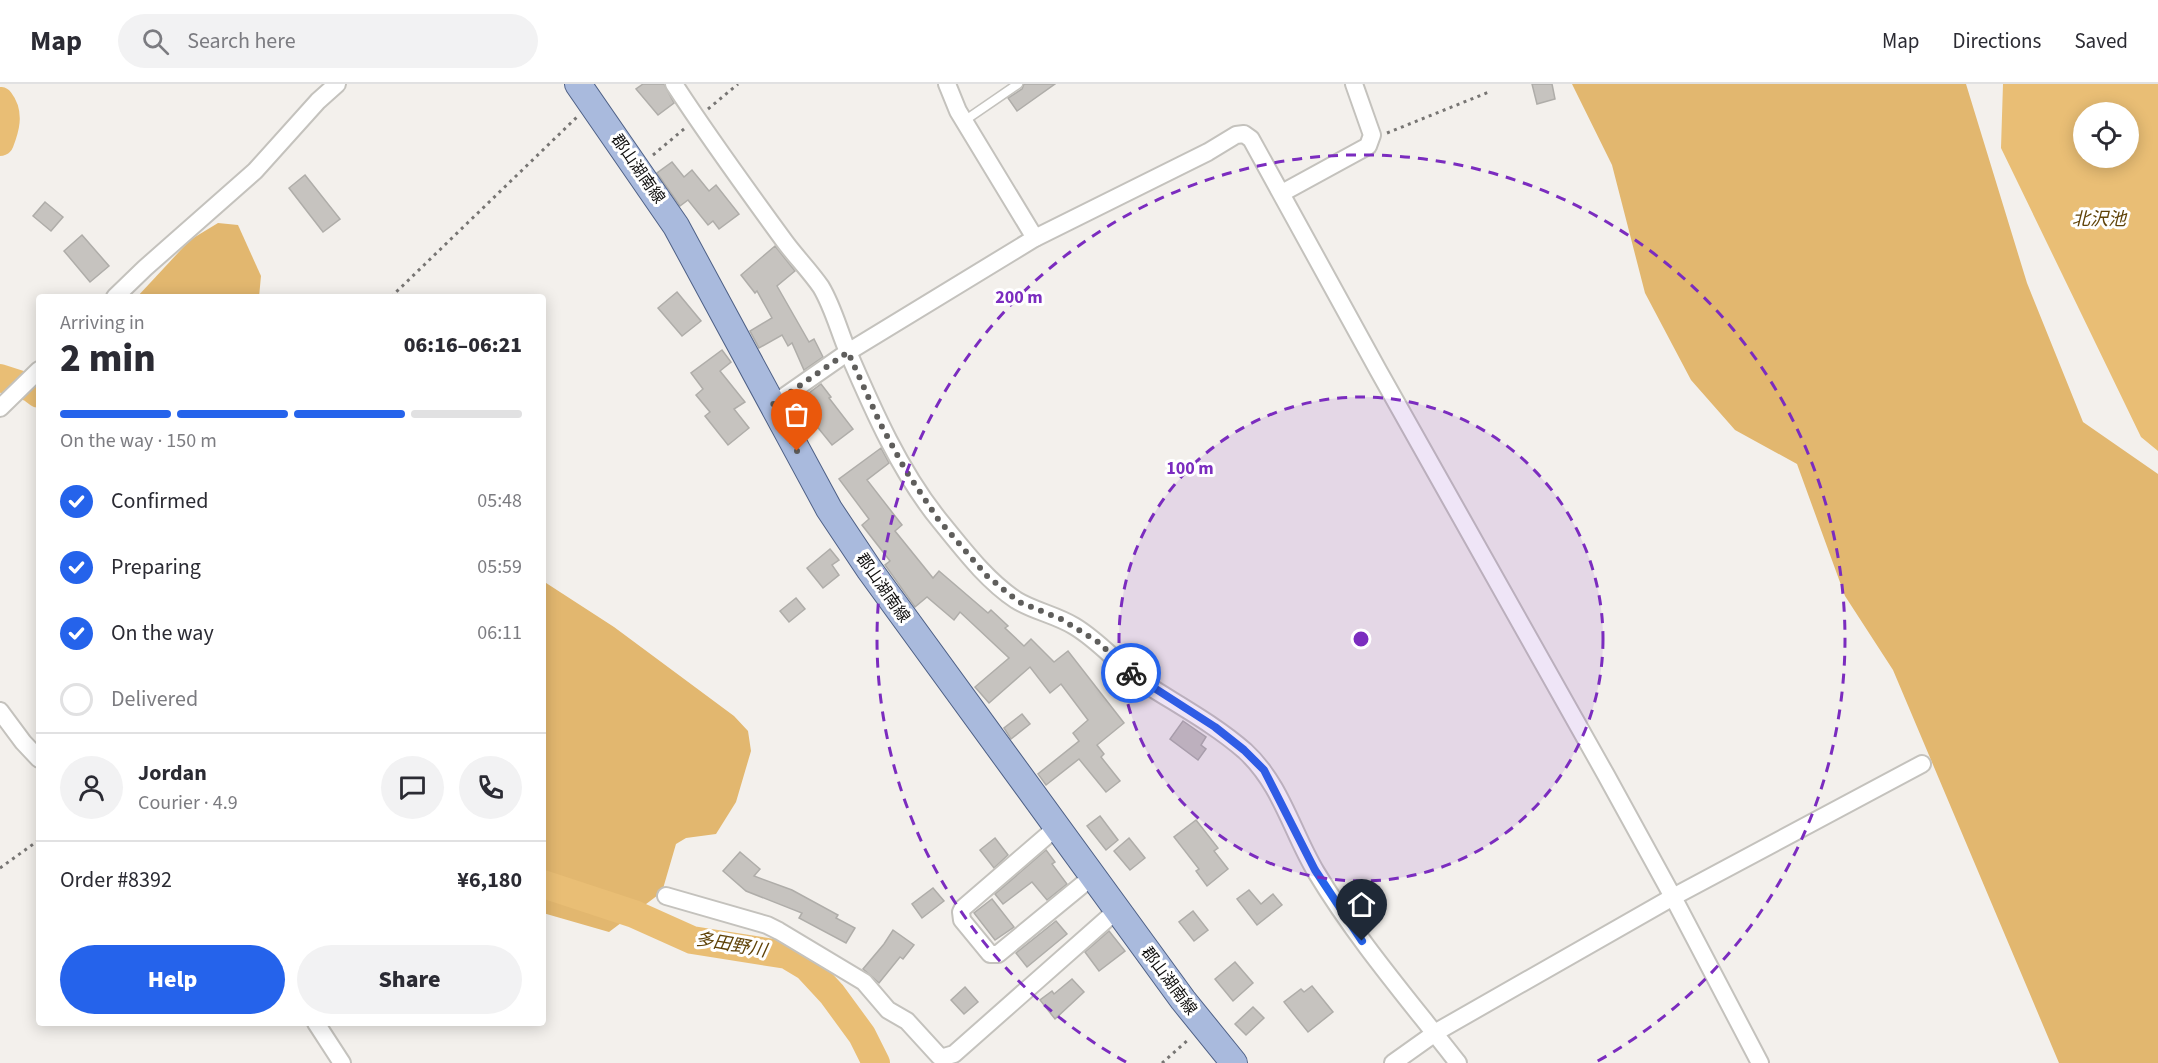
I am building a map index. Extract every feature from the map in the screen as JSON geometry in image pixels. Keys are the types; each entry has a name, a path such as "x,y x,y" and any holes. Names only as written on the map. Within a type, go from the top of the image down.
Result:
{"main road":[{"name":"郡山湖南線","path":"585,94 676,226 829,509 869,569 1117,910 1234,1063"}],"street":[{"path":"118,294 255,171 318,101 337,84"},
{"path":"674,84 725,159 822,288 880,423 906,471 938,519 987,576 1019,602 1057,617 1098,642 1129,671 1215,727 1244,750 1264,770 1315,870 1348,922 1390,979 1458,1063"},
{"path":"947,84 964,121 1035,238"},
{"path":"1282,193 1364,148 1371,140 1369,126 1354,84"},
{"path":"772,405 848,352 1035,238 1208,152 1236,135 1244,134 1251,139 1282,193 1378,370 1673,897 1760,1063"},
{"path":"6,403 36,373"},
{"path":"0,711 36,756"},
{"path":"1393,1063 1435,1033 1673,897 1923,764"},
{"path":"1057,827 963,908 962,920 990,954 998,954 1093,876"},
{"path":"666,897 767,925 779,931 864,982 888,1010 907,1021 939,1056 944,1057 954,1054 1117,910"},
{"path":"318,1026 342,1063"}],"lane":[{"path":"964,121 1018,84"}],"path":[{"path":"1371,140 1489,92"},
{"path":"394,294 585,94"},
{"path":"0,868 36,842"},
{"path":"1162,1063 1204,1026"}],"shaded area":[{"path":"1572,84 1966,84 2027,283 2083,422 2158,474 2158,1063 2059,1063 1893,670 1845,596 1797,464 1735,430 1691,380 1645,293 1612,165"},
{"path":"218,223 238,225 261,276 259,294 140,294 190,240"},
{"path":"546,583 614,627 734,716 748,731 751,751 736,802 716,834 686,838 676,844 662,892 609,932 546,914"}],"water":[{"name":"北沢池","path":"2003,84 2158,84 2158,451 2141,437 2001,148"}],"building":[{"path":"643,84 664,84 674,103 658,115 636,89"},
{"path":"1024,84 1055,84 1017,111 1008,98 1022,89"},
{"path":"1532,84 1552,84 1555,99 1537,104"},
{"path":"672,162 684,177 692,170 709,191 716,185 739,214 719,229 713,221 708,225 688,200 680,206 657,173"},
{"path":"305,175 340,219 323,232 289,188"},
{"path":"45,202 63,217 51,231 33,216"},
{"path":"82,235 109,266 90,282 64,251"},
{"path":"775,246 795,271 777,286 809,342 814,339 823,357 804,370 792,343 788,346 782,335 759,348 750,331 772,318 757,291 755,293 741,275"},
{"path":"677,292 701,321 682,336 658,308"},
{"path":"722,350 731,362 720,371 745,402 734,409 749,428 728,445 705,416 710,412 696,395 703,389 691,373"},
{"path":"821,384 853,429 832,445 797,402"},
{"path":"881,448 889,463 867,480 902,525 895,531 933,578 939,571 988,613 991,610 1008,626 1005,628 1024,646 1031,639 1054,662 1068,651 1124,723 1097,745 1104,754 1101,757 1120,781 1106,792 1079,759 1046,785 1038,774 1079,741 1073,733 1088,720 1061,684 1050,693 1030,667 989,703 975,687 1009,658 960,612 954,620 927,597 915,607 885,565 890,561 862,525 869,519 839,479"},
{"path":"830,549 839,560 832,565 839,575 823,588 807,568"},
{"path":"796,598 805,609 789,622 780,611"},
{"path":"1022,714 1030,724 1011,739 1004,728"},
{"path":"1183,721 1206,737 1201,745 1206,749 1198,760 1170,739"},
{"path":"1100,816 1118,840 1106,850 1087,826"},
{"path":"1196,820 1218,848 1214,851 1228,869 1207,886 1196,871 1199,869 1174,837"},
{"path":"995,838 1008,855 994,868 980,850"},
{"path":"1129,838 1145,858 1130,870 1114,851"},
{"path":"1046,850 1055,862 1052,864 1067,884 1047,900 1032,882 1003,904 995,894"},
{"path":"740,852 760,869 754,876 792,890 838,915 836,918 855,928 846,943 799,918 802,913 746,891 723,871"},
{"path":"933,888 944,901 922,918 912,904"},
{"path":"1249,890 1261,904 1273,894 1282,905 1257,925 1237,899"},
{"path":"992,899 1014,927 995,940 974,913"},
{"path":"1193,911 1208,930 1194,941 1179,922"},
{"path":"1056,921 1067,934 1027,967 1016,953"},
{"path":"893,930 914,945 903,959 900,957 879,983 863,969"},
{"path":"1109,931 1125,951 1099,971 1085,952"},
{"path":"1235,962 1253,983 1233,1001 1215,979"},
{"path":"1072,979 1084,992 1055,1019 1040,1000 1052,991 1054,994"},
{"path":"1312,986 1333,1012 1308,1032 1284,1002 1301,989 1304,992"},
{"path":"965,987 978,1002 964,1014 951,1000"},
{"path":"1253,1007 1264,1018 1246,1035 1235,1024"}],"waterway":[{"name":"多田野川","path":"0,101 6,116 0,142"},
{"name":"多田野川","path":"0,378 36,392"},
{"name":"多田野川","path":"546,885 634,914 692,940 787,955 807,967 832,994 862,1035 876,1063"}],"way so far":[{"path":"797,451 772,405 848,352 880,423 906,471 938,519 987,576 1019,602 1061,619 1098,642 1131,673"}],"route":[{"path":"1131,673 1215,727 1244,750 1264,770 1315,870 1362,941"}]}
